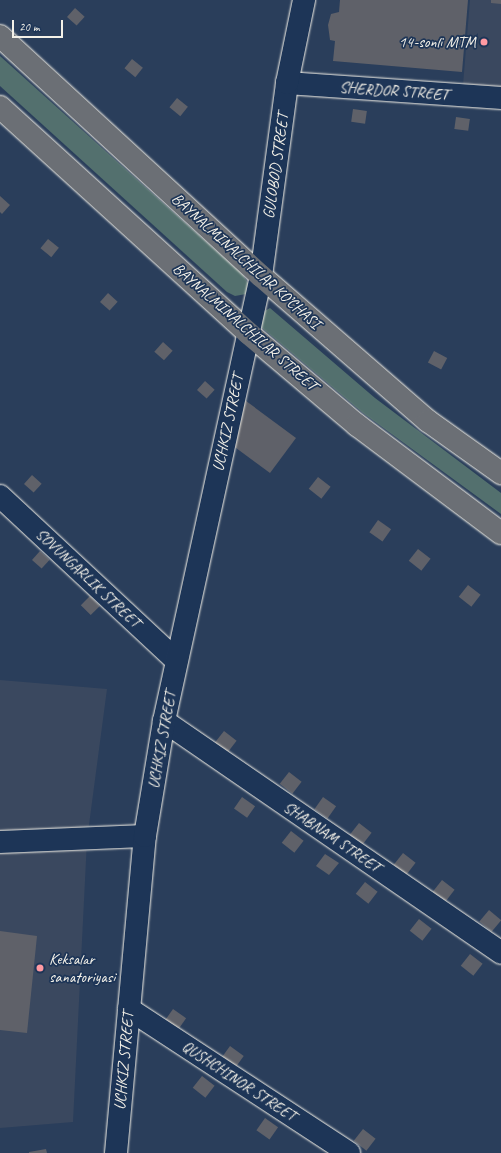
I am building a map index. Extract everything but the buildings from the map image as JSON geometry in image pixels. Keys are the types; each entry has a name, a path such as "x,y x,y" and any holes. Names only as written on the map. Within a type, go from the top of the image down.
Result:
{"main road":[{"name":"BAYNALMINALCHILAR KO’CHASI","path":"0,36 261,276 428,421 501,473"},
{"name":"BAYNALMINALCHILAR STREET","path":"0,107 248,333 357,425 501,533"}],"street":[{"name":"GULOBOD STREET","path":"248,333 261,276 287,83 304,0"},
{"name":"SHERDOR STREET","path":"287,83 501,98"},
{"name":"UCHKIZ STREET","path":"116,1153 145,836 164,721 176,660 248,333"},
{"name":"SOVUNGARLIK STREET","path":"0,496 176,660"},
{"name":"SHABNAM STREET","path":"164,721 501,953"},
{"path":"0,842 145,836"},
{"name":"QUSHCHINOR STREET","path":"129,1009 349,1153"}],"shaded area":[{"name":"14-sonli MTM","path":"470,0 501,0 501,87 463,85"},
{"name":"Keksalar sanatoriyasi","path":"0,680 107,689 87,840 73,1122 0,1128"}],"green space":[{"path":"0,56 243,275 249,285 246,294 235,296 227,292 0,86"},
{"path":"270,308 375,398 501,493 501,514 363,413 261,327 263,312"}],"place":[{"name":"14-sonli MTM","path":"484,42"},
{"name":"Keksalar sanatoriyasi","path":"40,968"}]}
